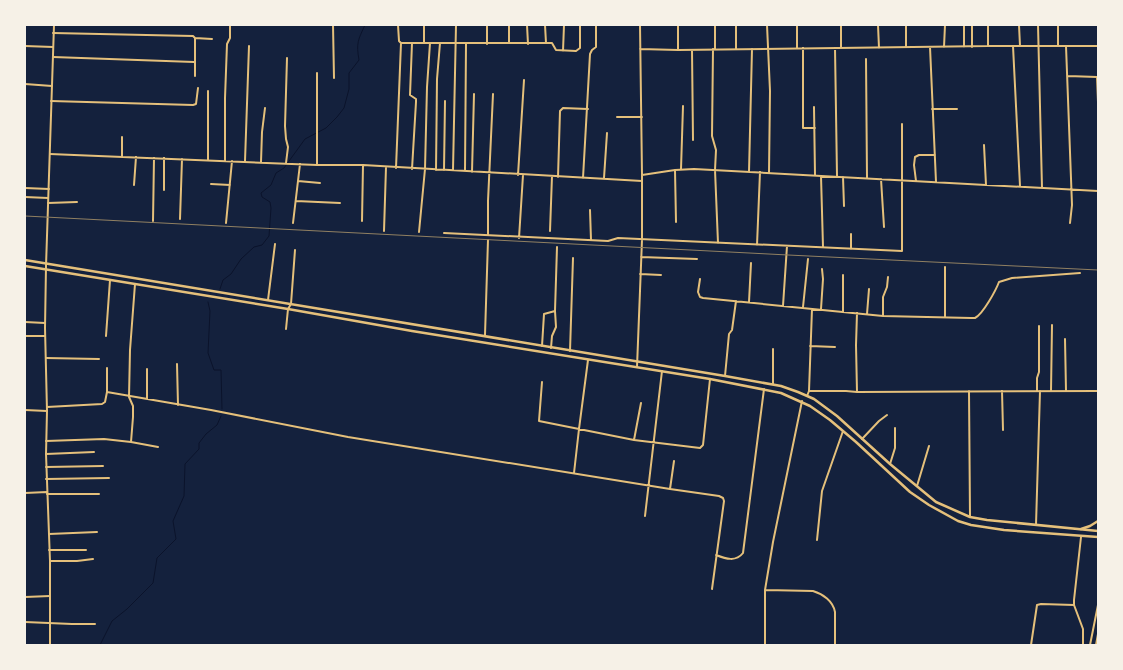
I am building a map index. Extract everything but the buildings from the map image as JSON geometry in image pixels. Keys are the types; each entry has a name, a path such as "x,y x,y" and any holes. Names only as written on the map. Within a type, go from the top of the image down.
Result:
{"main road":[{"path":"25,260 781,386 814,399 837,416 936,502 970,517 1036,526 1098,531"},
{"path":"25,266 710,379 781,393 802,401 830,420 910,492 958,521 1004,530 1098,537"},
{"path":"1081,529 1098,521"}],"street":[{"path":"50,645 45,323 54,25"},
{"path":"225,161 225,98 227,44 230,38 230,25"},
{"path":"333,25 334,78"},
{"path":"396,168 401,43 398,41 398,25"},
{"path":"424,25 424,43"},
{"path":"453,170 456,25"},
{"path":"487,25 487,44"},
{"path":"509,25 509,44"},
{"path":"527,25 528,44"},
{"path":"545,25 546,44"},
{"path":"563,51 564,25"},
{"path":"401,43 552,44 556,50 576,51 580,48 580,25"},
{"path":"583,178 590,54 596,47 596,25"},
{"path":"637,367 642,240 640,25"},
{"path":"678,25 678,50"},
{"path":"715,25 712,136 716,147 718,243"},
{"path":"736,25 736,49"},
{"path":"767,25 770,91 769,173"},
{"path":"797,25 797,48"},
{"path":"840,25 841,48"},
{"path":"878,25 879,48"},
{"path":"906,25 906,47"},
{"path":"944,47 945,25"},
{"path":"964,25 964,47"},
{"path":"972,25 972,46"},
{"path":"988,25 988,46"},
{"path":"1019,25 1020,46"},
{"path":"1038,25 1042,188"},
{"path":"1058,25 1058,46"},
{"path":"53,33 193,36 195,38 212,39"},
{"path":"195,38 195,76"},
{"path":"412,43 410,95 416,99 412,168"},
{"path":"419,232 425,169 430,43"},
{"path":"436,170 437,79 440,43"},
{"path":"465,171 466,44"},
{"path":"25,46 53,47"},
{"path":"245,161 249,46"},
{"path":"1014,46 1020,187"},
{"path":"1066,46 1072,190 1070,223"},
{"path":"640,49 1098,46"},
{"path":"930,47 936,182"},
{"path":"803,48 803,128 815,128"},
{"path":"835,48 837,177"},
{"path":"749,172 752,49"},
{"path":"692,50 694,140"},
{"path":"53,57 194,62"},
{"path":"287,58 285,126 288,147 287,163"},
{"path":"866,59 866,178"},
{"path":"317,73 317,165"},
{"path":"1068,76 1097,77 1098,102"},
{"path":"518,175 524,80"},
{"path":"25,84 52,86"},
{"path":"51,101 193,105 197,102 198,88"},
{"path":"208,92 208,160"},
{"path":"472,172 474,94"},
{"path":"488,235 493,94"},
{"path":"444,170 445,101"},
{"path":"681,169 683,106"},
{"path":"814,107 815,176"},
{"path":"261,162 265,108"},
{"path":"558,177 560,111 563,108 588,109"},
{"path":"932,109 957,109"},
{"path":"617,117 642,117"},
{"path":"444,233 608,242 618,238 902,251 902,124"},
{"path":"604,179 607,134"},
{"path":"122,137 122,156"},
{"path":"984,145 986,185"},
{"path":"50,154 412,168 490,174 642,181"},
{"path":"916,181 915,157 919,155 935,155"},
{"path":"134,185 136,157"},
{"path":"153,221 154,158"},
{"path":"164,158 164,190"},
{"path":"180,219 182,159"},
{"path":"226,223 232,161"},
{"path":"293,223 300,164"},
{"path":"362,221 363,166"},
{"path":"384,231 386,167"},
{"path":"642,175 681,169 715,170 1098,191"},
{"path":"675,170 676,222"},
{"path":"758,245 760,172"},
{"path":"519,238 523,175"},
{"path":"550,231 552,176"},
{"path":"821,176 823,247"},
{"path":"843,177 844,206"},
{"path":"881,179 884,227"},
{"path":"298,181 320,183"},
{"path":"211,184 230,186"},
{"path":"25,188 49,188"},
{"path":"25,197 48,198"},
{"path":"296,201 340,203"},
{"path":"48,203 77,202"},
{"path":"590,210 591,240"},
{"path":"851,234 851,249"},
{"path":"484,337 488,240"},
{"path":"268,300 275,244"},
{"path":"783,306 788,246"},
{"path":"551,348 552,336 556,327 554,311 557,247"},
{"path":"286,329 288,309 291,304 295,250"},
{"path":"570,350 573,258"},
{"path":"641,258 697,259"},
{"path":"803,308 808,259"},
{"path":"749,302 751,263"},
{"path":"945,267 945,318"},
{"path":"821,310 822,269"},
{"path":"700,279 698,292 700,297 883,316 974,318 986,304 999,282 1008,279 1080,273"},
{"path":"640,274 660,275"},
{"path":"843,276 843,312"},
{"path":"883,316 883,297 888,277"},
{"path":"106,336 110,280"},
{"path":"131,442 133,406 130,397 130,350 135,284"},
{"path":"867,314 869,289"},
{"path":"725,376 729,334 732,330 736,301"},
{"path":"807,396 809,391 812,309"},
{"path":"542,346 544,314 554,311"},
{"path":"857,313 857,392"},
{"path":"25,322 45,323"},
{"path":"1036,526 1039,326"},
{"path":"1051,391 1052,326"},
{"path":"25,336 46,336"},
{"path":"1066,339 1066,391"},
{"path":"810,346 836,347"},
{"path":"773,349 773,385"},
{"path":"46,358 99,360"},
{"path":"574,473 588,360"},
{"path":"178,364 178,405"},
{"path":"47,406 102,404 105,402 107,392 107,368"},
{"path":"147,369 147,399"},
{"path":"645,516 662,372"},
{"path":"542,382 539,421 634,440 700,448 703,445 710,379"},
{"path":"716,555 731,559 743,553 764,389"},
{"path":"809,391 1098,391"},
{"path":"969,391 970,517"},
{"path":"1002,391 1003,430"},
{"path":"107,392 348,437 719,496 723,498 724,502 712,589"},
{"path":"765,645 765,590 802,401"},
{"path":"634,440 641,402"},
{"path":"25,410 47,411"},
{"path":"862,439 887,415"},
{"path":"890,464 895,448 895,428"},
{"path":"817,540 822,493 843,431"},
{"path":"46,441 104,439 158,447"},
{"path":"917,486 928,446"},
{"path":"46,454 94,452"},
{"path":"670,489 674,460"},
{"path":"46,467 104,466"},
{"path":"46,479 109,478"},
{"path":"25,493 98,494"},
{"path":"49,534 97,532"},
{"path":"1081,536 1074,605 1083,629 1083,645"},
{"path":"49,550 86,550"},
{"path":"50,561 93,559"},
{"path":"765,590 813,591 825,597 832,603 836,612 836,645"},
{"path":"25,597 50,596"},
{"path":"1032,645 1038,606 1041,604 1074,605"},
{"path":"1090,645 1098,605"},
{"path":"25,622 95,624"},
{"path":"1096,645 1098,634"}],"waterway":[{"path":"220,289 223,280 231,274 241,259 254,247 262,245 269,236 270,202 262,197 261,193 271,185 276,173 284,168 305,139 326,128 344,108 349,89 349,73 359,60 358,42 365,25"},
{"path":"208,302 210,311 208,353 214,370 221,370 222,409"},
{"path":"100,645 112,621 153,583 157,558 176,539 173,521 184,496 185,464 199,449 199,443 217,425 221,416"}],"railway":[{"path":"25,216 1098,270"}]}
